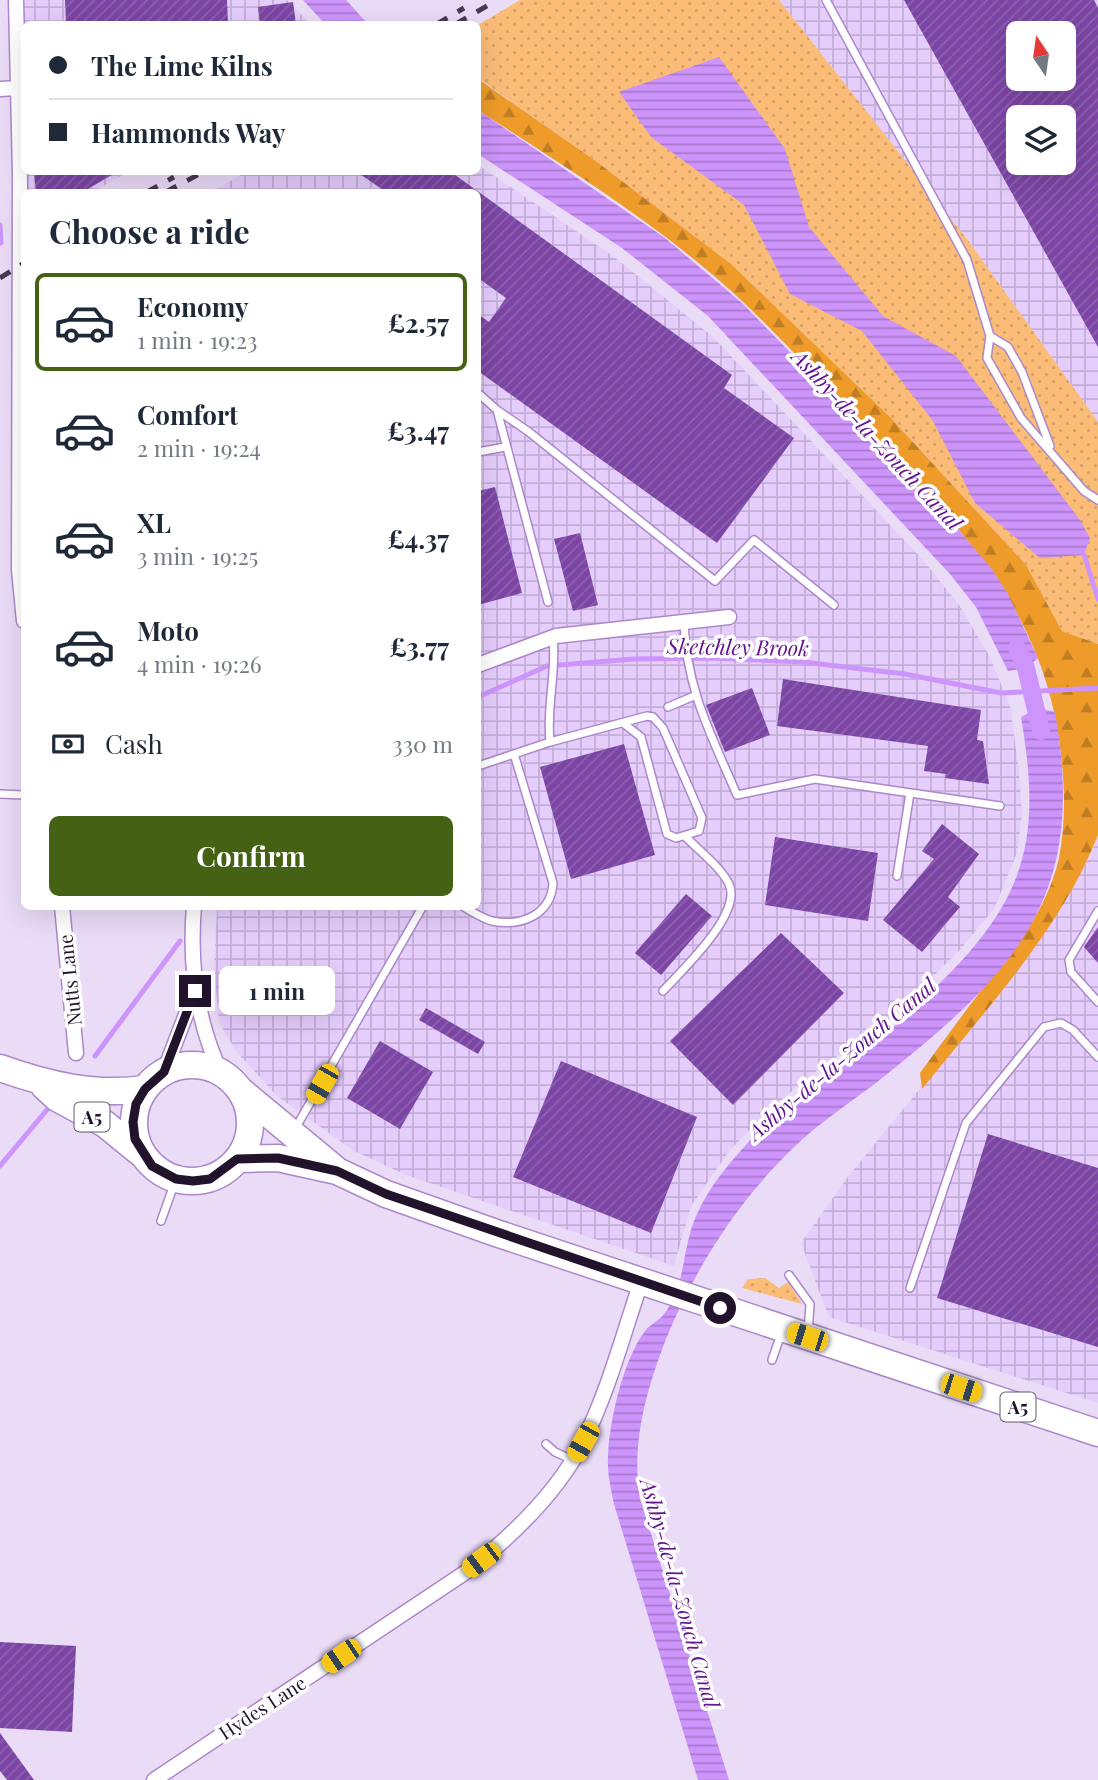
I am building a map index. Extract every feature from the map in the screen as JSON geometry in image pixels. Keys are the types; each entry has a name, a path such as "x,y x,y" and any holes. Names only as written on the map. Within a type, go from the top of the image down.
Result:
{"highway":[{"name":"A5","path":"0,1068 39,1082 92,1092 154,1080 183,1066 203,1066 230,1081 337,1171"},
{"name":"A5","path":"143,1155 135,1139 133,1122 136,1104 154,1080"},
{"path":"176,1179 210,1179 237,1159 247,1143 250,1125 247,1106 230,1081"},
{"name":"A5","path":"39,1082 57,1098 105,1124 143,1155 152,1166 176,1179"},
{"name":"A5","path":"237,1159 278,1158 337,1171 386,1194 1098,1433"}],"street":[{"path":"16,0 21,49 18,88 21,336"},
{"path":"0,89 18,88"},
{"path":"21,469 21,590"},
{"path":"481,664 608,628 685,628 729,617"},
{"name":"Nutts Lane","path":"62,910 76,1053"},
{"path":"194,910 192,936 195,991 205,1034 230,1081"},
{"path":"154,1080 195,991"},
{"name":"Hydes Lane","path":"154,1780 486,1556 536,1508 573,1460 651,1285"}],"lane":[{"path":"826,0 967,260 990,336 987,358 1021,418 1084,491 1098,500"},
{"path":"990,336 1008,347 1022,372 1038,408 1052,451"},
{"path":"481,396 715,581 754,540 834,605"},
{"path":"497,410 548,602"},
{"path":"481,451 505,446"},
{"path":"685,628 687,665 694,696 737,794 815,779 1000,806"},
{"path":"550,742 548,723 554,644"},
{"path":"668,707 694,696"},
{"path":"481,765 550,742 623,723 653,717 663,728 702,818 699,831 676,838 667,834 641,737 623,723"},
{"path":"469,910 489,920 508,922 539,914 552,894 553,883 514,754"},
{"path":"897,876 910,793"},
{"path":"0,794 21,795"},
{"path":"663,991 721,926 730,894 728,883 685,836"},
{"path":"293,1132 421,910"},
{"path":"1098,911 1069,960 1071,972 1098,1002"},
{"path":"910,1288 966,1123 1044,1027 1061,1023 1073,1030 1098,1058"},
{"path":"161,1221 176,1179"},
{"path":"772,1360 795,1333 810,1304 789,1276"},
{"path":"546,1444 555,1452 573,1460"}],"shaded area":[{"path":"16,0 287,0 307,21 21,21 21,120"},
{"path":"303,0 346,0 365,21 322,21"},
{"path":"520,0 779,0 970,243 1098,422 1098,644 1062,631 1026,565 889,416 731,264 593,159 481,80 481,23"},
{"path":"779,0 1098,0 1098,422 970,243"},
{"path":"719,57 785,149 809,227 883,316 956,356 1080,520 1090,538 1084,555 1040,558 975,503 933,421 862,331 790,294 744,205 651,137 619,92"},
{"path":"481,112 665,238 742,303 922,487 992,569 1009,596 1038,658 1026,668 1008,671 976,607 950,574 708,316 622,248 481,156"},
{"path":"481,167 613,256 713,337 923,560 959,605 989,655 1010,706 1022,816 1017,853 994,909 958,952 890,1019 808,1077 762,1117 730,1150 691,1206 674,1266 406,1175 354,1151 277,1096 236,1051 219,1022 214,968 217,910 481,910 481,189 216,189 241,175 481,175"},
{"path":"23,175 123,175 98,189 24,189"},
{"path":"1038,708 1055,712 1062,775 1061,830 1051,878 1033,921 1007,960 974,998 886,1075 805,1137 754,1190 704,1261 666,1339 652,1378 642,1418 637,1458 640,1499 729,1780 698,1780 614,1504 608,1463 609,1443 614,1409 624,1374 645,1331 671,1304 679,1284 695,1218 729,1165 778,1114 903,1019 972,949 994,919 1011,890 1022,860 1028,829 1029,796 1021,717"},
{"path":"1098,835 1098,1403 829,1317 801,1243 847,1178 1032,951 1090,856"},
{"path":"765,1278 779,1288 788,1282 802,1304 742,1288 748,1279"}],"green space":[{"path":"481,81 593,159 731,264 889,416 1026,565 1062,631 1098,644 1098,835 1064,904 1043,936 996,999 922,1089 920,1073 1027,930 1054,877 1062,834 1064,787 1054,710 1039,662 1019,618 994,576 933,500 743,302 675,244 592,184 481,112"}],"building":[{"path":"65,0 227,0 228,21 66,21"},
{"path":"904,0 1094,0 1098,8 1098,347"},
{"path":"293,2 296,21 260,21 258,7"},
{"path":"34,175 112,175 88,189 36,189"},
{"path":"361,175 455,175 475,189 382,189"},
{"path":"481,194 732,375 724,388 794,438 717,543 481,373 481,316 489,322 506,298 481,280"},
{"path":"495,487 522,593 481,604 481,490"},
{"path":"580,533 598,605 573,611 554,539"},
{"path":"783,679 981,710 977,740 983,741 989,784 945,778 946,774 924,771 928,746 777,726"},
{"path":"752,688 770,735 725,752 706,705"},
{"path":"624,744 655,855 571,879 540,767"},
{"path":"942,824 979,854 948,897 960,907 922,952 883,920 934,859 922,851"},
{"path":"775,837 878,853 868,921 765,905"},
{"path":"686,894 712,916 661,975 635,953"},
{"path":"1098,927 1098,963 1084,947"},
{"path":"781,933 844,993 733,1105 670,1041"},
{"path":"426,1008 485,1042 478,1054 419,1020"},
{"path":"380,1041 433,1072 400,1129 347,1098"},
{"path":"561,1061 697,1117 651,1233 513,1177"},
{"path":"988,1134 1098,1168 1098,1347 937,1298"},
{"path":"0,1642 76,1646 72,1732 0,1728"},
{"path":"0,1733 34,1780 7,1780 0,1771"}],"waterway":[{"path":"0,225 1,243"},
{"path":"1084,555 1098,599"},
{"name":"Ashby-de-la-Zouch Canal","path":"1017,648 1026,668 1041,731"},
{"name":"Sketchley Brook","path":"481,696 547,666 633,659 712,658 803,662 905,674 1001,693 1098,688"},
{"name":"Sketchley Brook","path":"95,1056 180,941"},
{"name":"Sketchley Brook","path":"0,1166 51,1105"}],"railway":[{"path":"461,21 497,0"},
{"path":"442,21 464,8"},
{"path":"172,189 197,175"},
{"path":"152,189 174,177"},
{"path":"0,278 21,265"}],"route":[{"path":"195,991 164,1072 153,1079 136,1104 133,1122 135,1139 143,1155 163,1174 193,1181 210,1179 225,1171 237,1159 278,1158 337,1171 386,1194 720,1308"}]}
